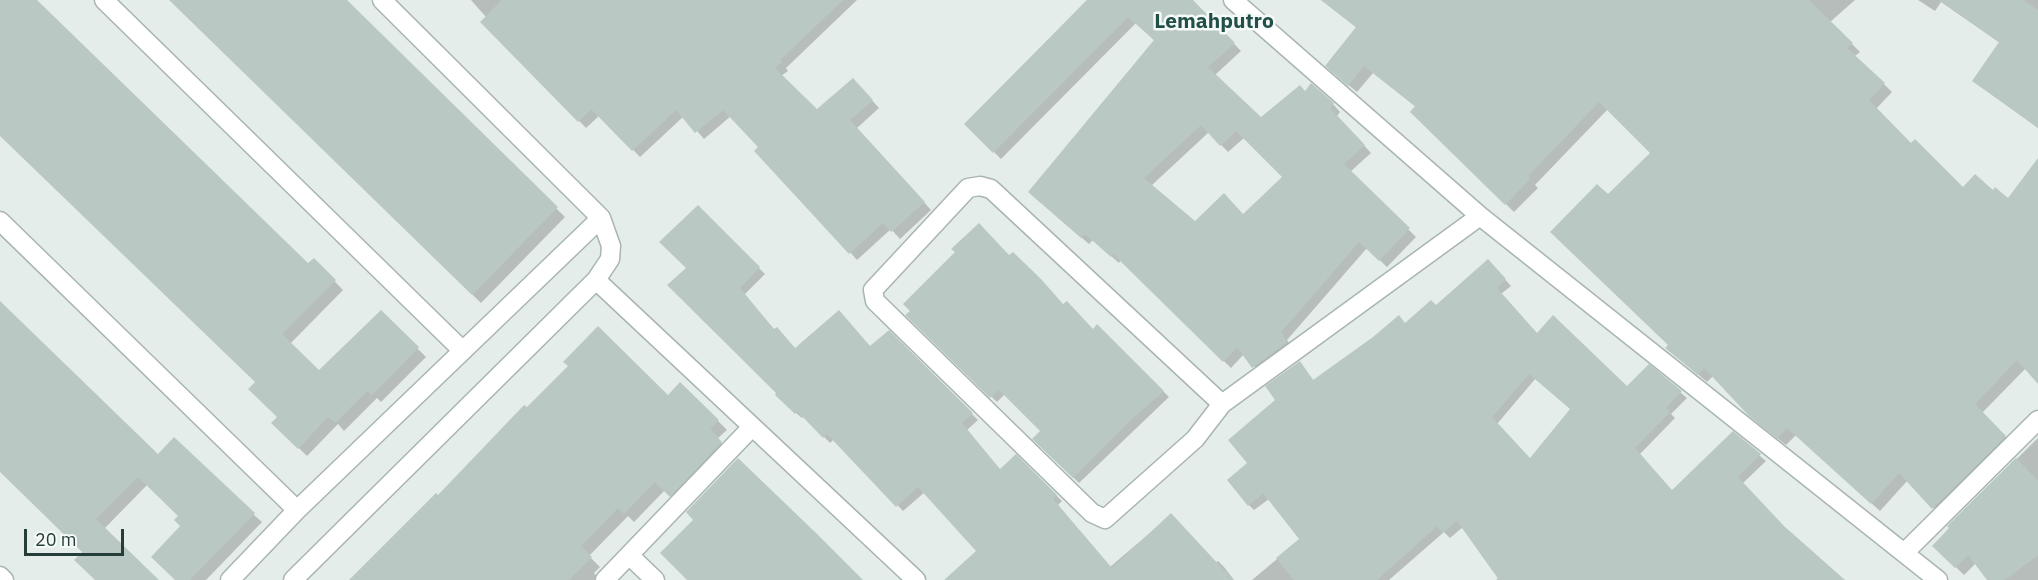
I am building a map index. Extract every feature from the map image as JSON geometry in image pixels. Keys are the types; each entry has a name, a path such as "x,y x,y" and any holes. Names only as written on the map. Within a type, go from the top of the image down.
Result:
{"street":[{"path":"104,0 463,351"},
{"path":"293,580 596,280 610,259 611,246 601,218 382,0"},
{"path":"1233,0 1480,216 1938,580"},
{"path":"1222,404 991,189 980,186 968,188 873,290 875,300 1100,518 1108,518 1195,439 1222,404 1480,216"},
{"path":"230,580 297,510 601,218"},
{"path":"0,221 297,510"},
{"path":"596,280 916,580"},
{"path":"1904,553 2038,420"},
{"path":"605,580 752,428"},
{"path":"629,555 655,580"},
{"path":"0,576 4,580"}],"building":[{"path":"0,0 37,0 308,263 314,258 336,280 282,334 319,370 381,310 419,347 372,395 367,391 335,423 328,417 298,449 271,423 277,417 248,389 255,382 0,136"},
{"path":"169,0 347,0 558,207 472,295"},
{"path":"502,0 843,0 780,60 782,62 775,68 817,109 853,78 873,100 850,120 925,202 891,232 883,223 849,254 754,151 758,147 723,110 695,133 676,110 632,151 591,109 578,122 480,22"},
{"path":"1087,0 1193,0 1235,43 1208,67 1261,117 1300,85 1305,91 1311,83 1334,103 1330,108 1365,145 1344,164 1410,228 1379,261 1359,242 1281,332 1287,342 1252,368 1237,347 1223,362 1113,254 1111,257 1085,234 1081,238 1028,192 1154,40 1128,17 993,153 964,124","holes":["1201,125 1220,146 1236,131 1282,177 1243,214 1224,193 1195,221 1144,178"]},
{"path":"1321,0 1809,0 1853,43 1847,48 1885,83 1869,100 1911,143 1915,139 1963,187 1975,174 1993,190 1995,187 2008,198 2038,158 2038,384 2017,360 1975,404 2006,436 1932,509 1899,473 1871,504 1787,428 1777,438 1749,416 1704,368 1698,375 1665,348 1668,345 1550,232 1597,184 1608,194 1650,153 1599,102 1528,176 1530,179 1505,205 1410,112 1415,106 1364,66 1348,86 1325,66 1356,27"},
{"path":"1939,0 2023,0 2038,10 2038,128 1972,81 1999,42"},
{"path":"698,205 760,267 740,288 774,329 777,327 795,348 839,310 870,346 889,330 973,413 962,423 1000,469 1016,454 1057,495 1053,499 1112,568 1171,513 1233,580 944,580 976,551 918,487 896,507 827,434 823,438 797,411 795,414 667,285 686,268 659,242"},
{"path":"979,223 1009,255 1013,252 1041,279 1063,304 1067,301 1093,329 1097,324 1164,391 1134,417 1073,478 1032,439 1040,431 999,390 990,398 905,315 910,311 903,304 955,252 951,249"},
{"path":"1488,259 1506,279 1497,288 1537,333 1553,315 1627,386 1649,364 1682,391 1666,408 1670,412 1635,448 1672,490 1733,431 1761,454 1738,477 1784,526 1845,580 1499,580 1457,521 1443,533 1437,526 1377,580 1294,580 1276,558 1299,539 1263,493 1248,506 1227,480 1247,463 1228,440 1275,400 1265,386 1300,361 1313,380 1373,337 1399,315 1405,323 1431,300 1436,305","holes":["1529,374 1570,409 1530,458 1492,417"]},
{"path":"0,301 158,454 174,437 255,513 190,580 175,580 151,557 180,526 174,520 178,516 138,477 96,519 159,580 95,580 74,560 82,552 0,472"},
{"path":"598,326 668,395 680,382 719,420 710,429 722,442 670,497 655,482 624,514 618,508 581,546 592,557 569,580 349,580 436,493 438,495 524,405 527,407 568,366 563,362"},
{"path":"738,458 863,580 687,580 660,553 693,520 686,512"},
{"path":"2016,458 2038,481 2038,555 2005,580 1987,580 1968,555 1955,568 1932,546 1949,528 1947,526"}],"district":[{"name":"Lemahputro","path":"1214,22"}]}
